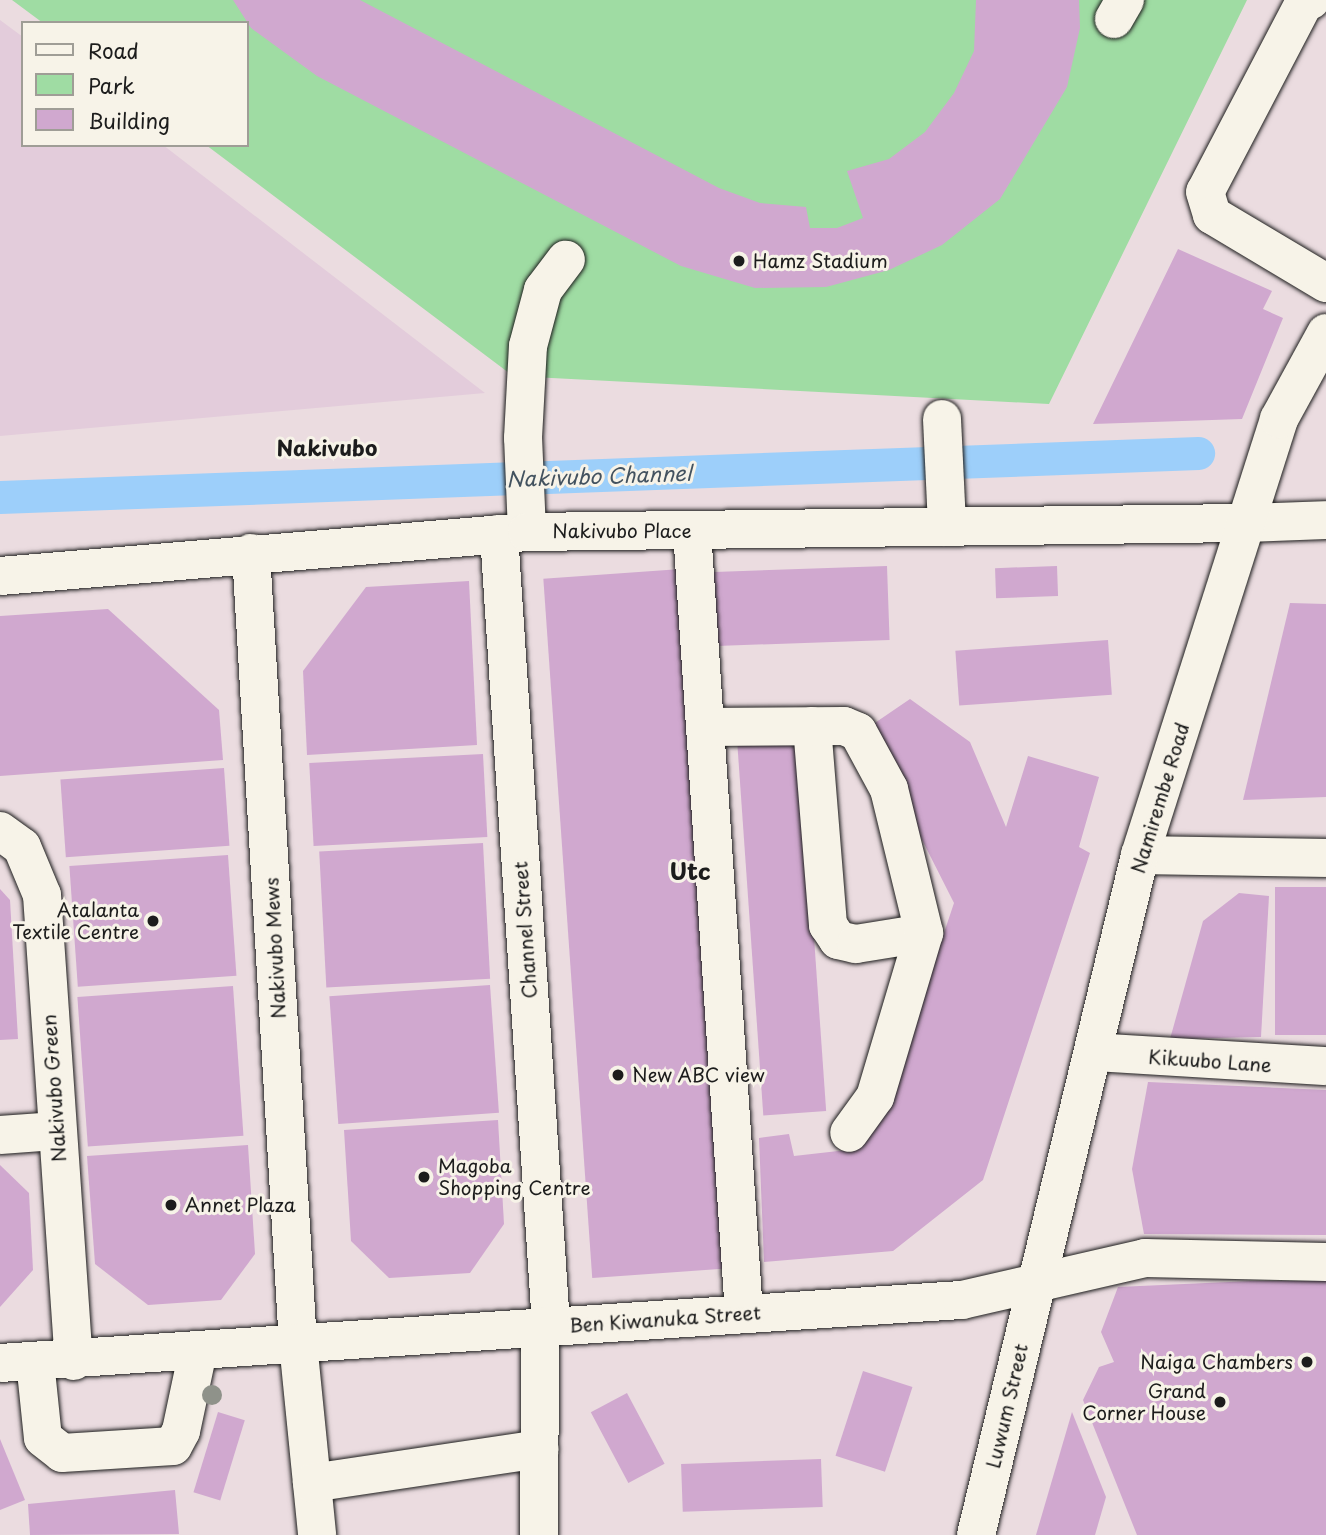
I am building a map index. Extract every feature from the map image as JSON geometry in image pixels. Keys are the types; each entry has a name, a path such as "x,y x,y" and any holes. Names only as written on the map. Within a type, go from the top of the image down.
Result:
{"main road":[{"path":"1311,0 1304,3 1205,192 1212,215 1326,283"},
{"name":"Channel Street","path":"539,1535 539,1449 546,1326 513,533 524,491 523,438 528,346 542,290 566,260"},
{"name":"Namirembe Road","path":"1041,1278 1140,855 1279,419 1326,333"},
{"path":"942,419 947,527"},
{"name":"Nakivubo Place","path":"0,576 513,533 1326,520"},
{"path":"692,531 744,1314"},
{"name":"Nakivubo Mews","path":"251,553 298,1343 317,1535"},
{"path":"705,727 812,726 858,732 889,789 924,933 875,1097 849,1133"},
{"path":"812,726 828,925 838,940 856,944 924,933"},
{"name":"Nakivubo Green","path":"0,831 22,846 42,895 56,1131 74,1360"},
{"path":"1140,855 1326,858"},
{"name":"Kikuubo Lane","path":"1094,1052 1326,1066"},
{"path":"0,1135 56,1131"},
{"name":"Ben Kiwanuka Street","path":"18,1362 962,1300 1041,1278 1145,1258 1326,1262"},
{"name":"Luwum Street","path":"976,1535 1041,1278"},
{"path":"18,1362 43,1438 62,1453 173,1446 181,1431 198,1351"},
{"path":"312,1483 539,1449"}],"shaded area":[{"path":"0,20 21,36 21,147 166,147 485,393 0,436"}],"green space":[{"name":"Hamz Stadium","path":"12,0 1247,0 1049,404 513,376 209,147 248,147 248,21 40,21"}],"building":[{"path":"233,0 360,0 719,188 760,203 806,207 810,228 837,228 863,218 847,171 889,159 925,132 954,93 974,51 976,0 1079,0 1080,28 1067,87 1000,199 942,245 889,270 826,287 755,288 681,266 317,76 251,28"},
{"path":"1178,249 1272,291 1263,309 1283,318 1242,419 1093,424"},
{"path":"887,566 890,640 710,646 707,572"},
{"path":"1057,566 1058,596 996,598 995,568"},
{"path":"681,569 730,1268 592,1278 543,579"},
{"path":"469,581 477,745 307,755 303,671 366,587"},
{"path":"1290,603 1326,604 1326,797 1243,800"},
{"path":"108,609 219,710 223,760 0,776 0,616"},
{"path":"1108,640 1112,695 959,706 955,651"},
{"path":"910,699 970,742 1006,827 1028,756 1099,777 1079,847 1090,853 983,1180 893,1251 764,1262 759,1138 789,1134 794,1156 847,1150 882,1118 954,903 866,729"},
{"path":"800,737 826,1111 763,1115 737,741"},
{"path":"483,754 487,837 314,846 309,763"},
{"path":"224,768 229,846 66,857 60,779"},
{"path":"483,843 490,979 326,987 319,852"},
{"name":"Atalanta Textile Centre","path":"228,855 236,976 78,987 69,866"},
{"path":"1275,887 1326,887 1326,1035 1275,1035"},
{"path":"0,889 10,900 18,1039 0,1040"},
{"path":"1239,893 1269,896 1261,1037 1170,1039 1203,921"},
{"path":"490,985 499,1113 338,1124 329,996"},
{"path":"233,986 243,1136 88,1147 77,997"},
{"path":"1148,1082 1326,1090 1326,1235 1144,1234 1132,1169"},
{"name":"Magoba Shopping Centre","path":"498,1120 504,1224 470,1273 389,1278 351,1241 344,1130"},
{"name":"Annet Plaza","path":"248,1145 255,1254 221,1300 148,1305 95,1264 87,1156"},
{"path":"0,1165 29,1193 33,1270 0,1307"},
{"name":"Grand Corner House","path":"1251,1281 1326,1281 1326,1535 1137,1535 1083,1400 1099,1367 1114,1362 1101,1332 1118,1287"},
{"path":"863,1371 912,1387 885,1472 835,1456"},
{"path":"627,1393 665,1464 628,1483 591,1412"},
{"path":"218,1412 245,1420 220,1501 193,1492"},
{"path":"1072,1412 1106,1497 1095,1535 1036,1535"},
{"path":"0,1439 25,1500 0,1510"},
{"path":"821,1459 823,1507 683,1512 681,1464"},
{"path":"175,1490 179,1534 30,1535 28,1504"}],"waterway":[{"name":"Nakivubo Channel","path":"0,497 1198,453"}],"place":[{"name":"Hamz Stadium","path":"739,261"},
{"name":"Atalanta Textile Centre","path":"153,921"},
{"name":"New ABC view","path":"618,1075"},
{"name":"Magoba Shopping Centre","path":"424,1177"},
{"name":"Annet Plaza","path":"171,1205"},
{"name":"Naiga Chambers","path":"1307,1362"},
{"name":"Grand Corner House","path":"1220,1402"}],"district":[{"name":"Nakivubo","path":"327,447"},
{"name":"Utc","path":"690,871"}]}
